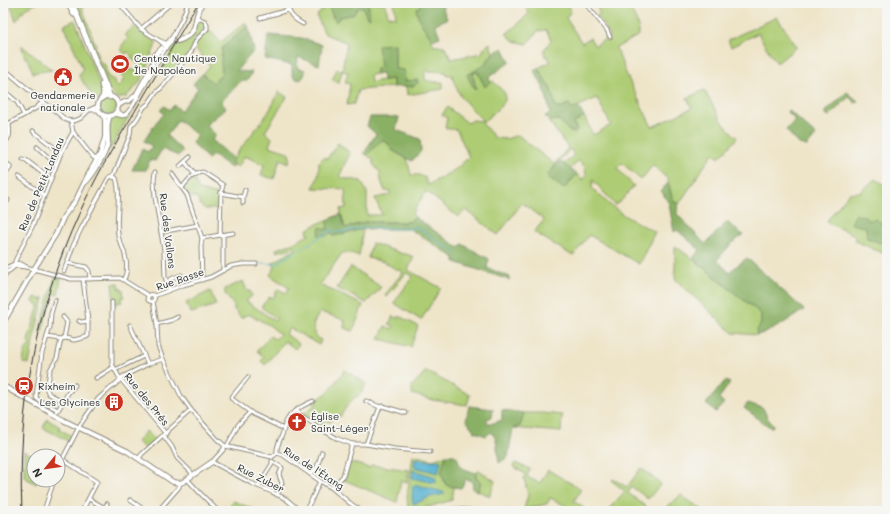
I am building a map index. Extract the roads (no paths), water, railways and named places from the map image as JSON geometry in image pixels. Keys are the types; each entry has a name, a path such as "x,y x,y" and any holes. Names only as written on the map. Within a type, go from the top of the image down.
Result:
{"highway":[{"path":"68,3 79,23 110,97"},
{"path":"72,3 99,76 104,92 103,97"}],"main road":[{"path":"178,41 191,34 202,3"},
{"path":"84,184 92,174 105,151 108,140 107,121 120,101 133,95 138,90 151,68 155,55 166,46"},
{"path":"3,323 56,234 64,216 76,202 86,177 98,159 102,149 105,121 104,116 98,108 99,101 103,97 107,96 110,97 117,105"},
{"path":"104,116 112,115"},
{"path":"3,386 41,407 56,413 79,428 116,445 139,458 170,481 180,483 188,480 192,474 212,462"}],"street":[{"path":"119,3 141,29 166,46"},
{"path":"141,29 171,3"},
{"path":"112,115 125,115 132,107 166,46 172,40 188,3"},
{"path":"286,3 288,10 294,18 303,24"},
{"path":"586,3 607,30 610,37"},
{"path":"260,18 288,10"},
{"path":"64,271 94,203 110,177 113,177 130,135 131,126 144,107 187,58 197,39 206,30 207,24 204,20 196,17"},
{"path":"3,68 64,119 71,121 81,118 90,110 98,108"},
{"path":"3,90 17,102 24,115"},
{"path":"3,127 36,108 43,102"},
{"path":"117,105 121,114 125,115"},
{"path":"3,119 9,124 10,134 10,137 3,145"},
{"path":"71,121 73,132 92,156 98,159"},
{"path":"33,131 61,153"},
{"name":"Rue de Petit-Landau","path":"15,265 33,225 56,164 73,132"},
{"path":"37,147 56,164"},
{"path":"180,166 190,158"},
{"path":"23,159 50,179"},
{"path":"3,161 10,166 10,168 3,177"},
{"path":"185,162 195,175"},
{"name":"Rue des Vallons","path":"155,172 155,197 164,250 165,277 170,290"},
{"path":"182,188 189,179 200,172 203,172 223,185 221,193 223,270"},
{"path":"172,174 187,195 202,238 202,280"},
{"path":"19,177 44,194"},
{"path":"113,177 116,178 117,182 118,234 127,271 124,279"},
{"path":"243,203 245,190"},
{"path":"221,193 243,197"},
{"path":"3,195 8,200 3,207"},
{"path":"161,232 198,225"},
{"path":"202,238 233,233"},
{"path":"67,263 86,267 89,271 90,279"},
{"name":"Rue Basse","path":"154,296 211,277 232,266 256,264"},
{"path":"3,280 6,274 4,270 9,271 15,265 71,279 120,278 124,279 149,296 154,296 153,301 157,324 158,346 182,396 191,410 216,439 226,446 272,457"},
{"path":"167,282 180,275"},
{"path":"47,337 74,340 87,337 88,321 84,279"},
{"path":"149,296 149,300 153,301"},
{"path":"55,300 42,353 36,396 37,399 56,413 69,390 75,385"},
{"name":"Rue des Prés","path":"112,302 112,362 115,369 164,435 179,460 192,474"},
{"path":"63,317 67,322 57,358 50,370 47,390 49,394 63,402"},
{"path":"157,324 178,317"},
{"path":"79,321 88,321"},
{"path":"130,325 148,364"},
{"path":"96,378 144,356"},
{"path":"66,452 98,399 122,377 148,364 163,359"},
{"path":"248,377 231,398 258,417 284,429"},
{"path":"272,457 277,453 277,448 286,422 295,410 313,401"},
{"path":"366,401 380,407 382,406 406,413"},
{"path":"366,444 380,407"},
{"path":"139,458 191,410"},
{"path":"295,410 321,429 338,439 352,444 366,444 412,451 430,452"},
{"path":"212,462 226,446 238,425 250,412"},
{"path":"332,488 343,476 352,444"},
{"path":"311,474 317,467 322,452"},
{"name":"Rue de l'Étang","path":"277,453 283,455 332,488 362,511"},
{"path":"258,486 273,462 272,457"},
{"path":"66,462 96,481 97,484 82,511"},
{"name":"Rue Zuber","path":"212,462 251,483 286,499 300,511"},
{"path":"273,462 282,468 279,475 282,483 277,495"},
{"path":"188,480 218,511"},
{"path":"305,511 320,481"},
{"path":"158,511 179,487 180,483"},
{"path":"44,511 51,488"},
{"path":"89,499 103,509 110,511"},
{"path":"130,500 146,511"},
{"path":"103,509 107,504"},
{"path":"446,511 482,511"}],"water":[{"path":"415,458 430,461 441,461 438,473 414,467"},
{"path":"413,470 435,477 436,483 412,478"},
{"path":"417,485 443,492 444,494 429,497 415,504 413,503 412,496 413,486"}],"waterway":[{"path":"259,263 277,264 330,231 341,232 365,228 407,229 417,227 456,253"}],"tunnel":[{"path":"167,46 178,41"}],"railway":[{"path":"22,511 21,473 26,397 32,359 51,285 64,249 97,177 198,3"}],"place":[{"name":"Centre Nautique Île Napoléon","path":"120,64"},
{"name":"Gendarmerie nationale","path":"63,77"},
{"name":"Rixheim","path":"24,386"},
{"name":"Les Glycines","path":"114,402"},
{"name":"Église Saint-Léger","path":"297,422"}]}
